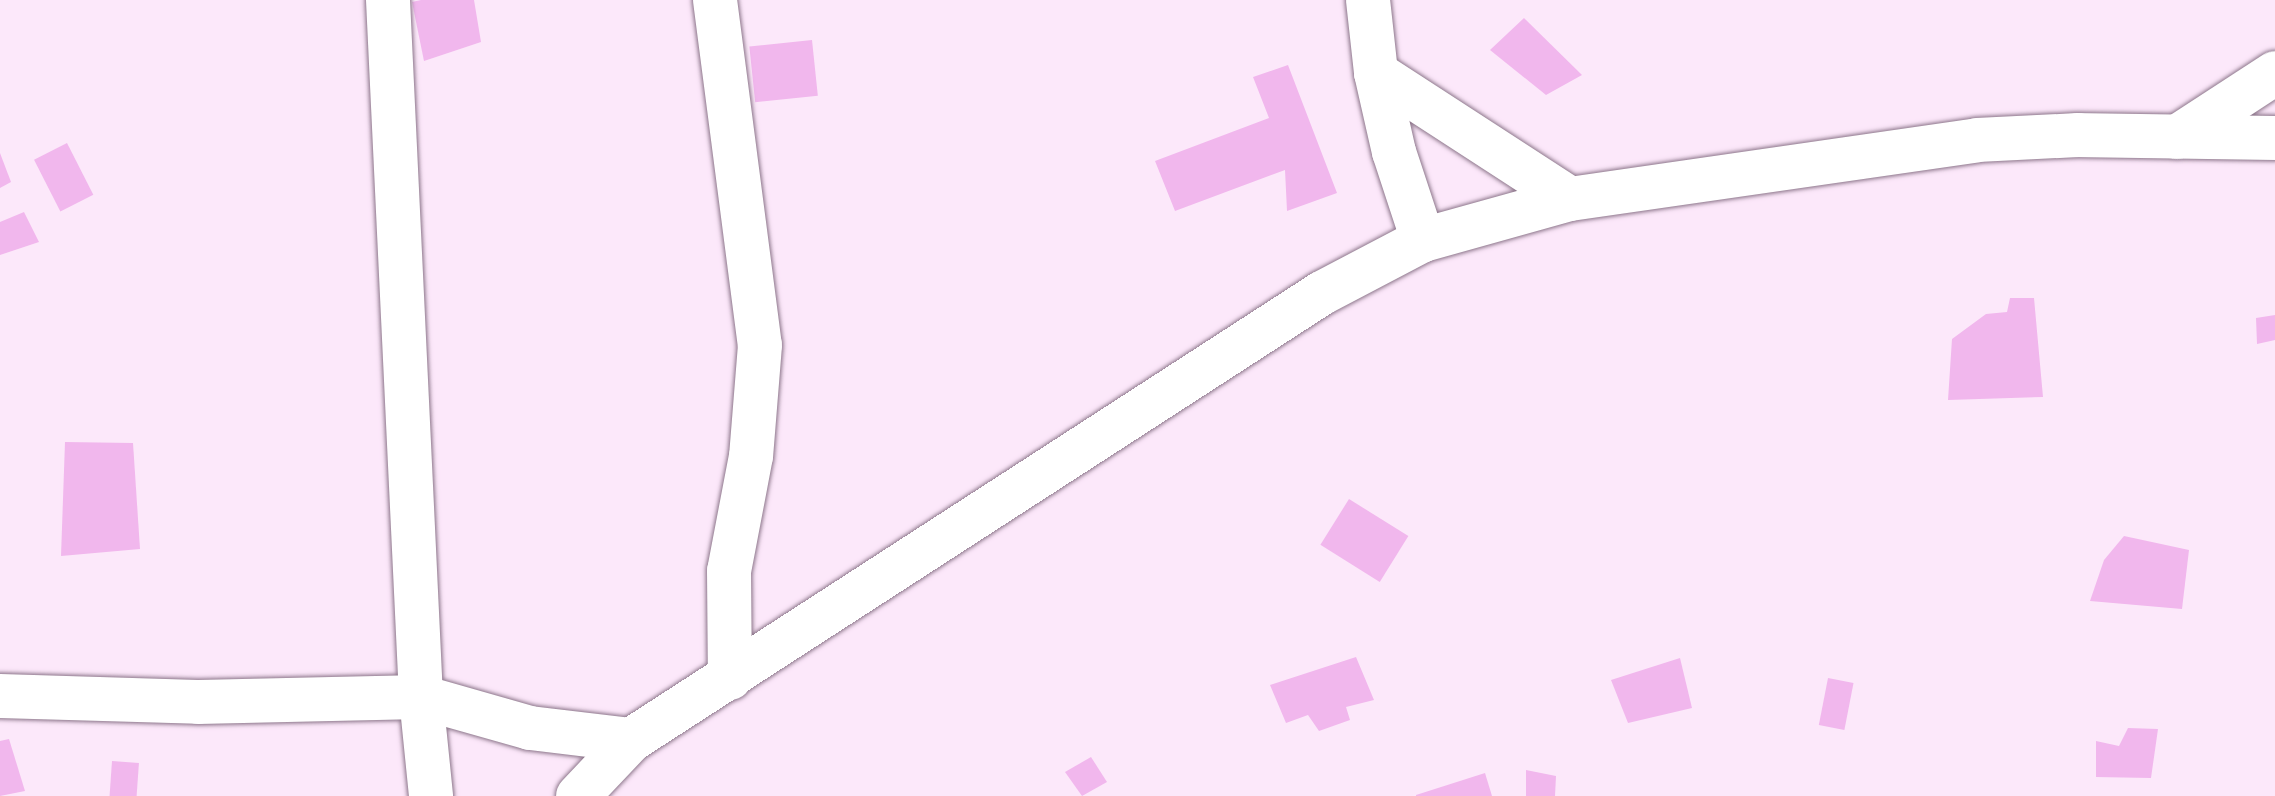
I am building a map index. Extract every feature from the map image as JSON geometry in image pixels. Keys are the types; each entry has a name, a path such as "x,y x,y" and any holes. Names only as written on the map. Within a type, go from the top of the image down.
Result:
{"street":[{"path":"388,0 421,697 431,796"},
{"path":"715,0 760,345 751,456 729,571 730,678"},
{"path":"1368,0 1376,73 1423,240"},
{"path":"1376,73 1570,199"},
{"path":"2177,137 2275,73"},
{"path":"578,796 631,740 1322,293 1423,240 1570,199 1977,140 2078,135 2275,138"},
{"path":"0,696 198,702 421,697 530,728 631,740"}],"building":[{"path":"474,0 481,42 424,61 412,2"},
{"path":"1524,18 1582,75 1546,95 1490,50"},
{"path":"812,40 818,96 755,102 749,47"},
{"path":"1288,65 1337,193 1287,211 1285,170 1175,211 1155,161 1269,118 1253,77"},
{"path":"67,143 93,195 60,211 34,160"},
{"path":"0,153 11,182 0,188"},
{"path":"24,212 39,242 0,255 0,222"},
{"path":"2010,298 2034,298 2043,397 1948,400 1952,339 1986,314 2007,312"},
{"path":"2275,315 2275,340 2257,344 2256,318"},
{"path":"65,442 133,443 140,549 61,556"},
{"path":"1349,499 1408,536 1380,582 1320,545"},
{"path":"2124,536 2189,550 2182,609 2090,601 2104,560"},
{"path":"1356,657 1374,700 1346,707 1350,720 1319,731 1308,715 1286,723 1270,685"},
{"path":"1680,658 1692,708 1628,723 1611,680"},
{"path":"1828,678 1854,683 1844,730 1819,725"},
{"path":"2128,728 2158,729 2151,778 2096,777 2096,741 2119,746"},
{"path":"9,739 25,791 0,796 0,741"},
{"path":"1091,757 1107,782 1082,796 1065,772"},
{"path":"112,761 139,763 137,796 110,796"},
{"path":"1526,770 1556,776 1555,796 1526,796"},
{"path":"1485,773 1492,796 1416,796 1416,795"}]}
